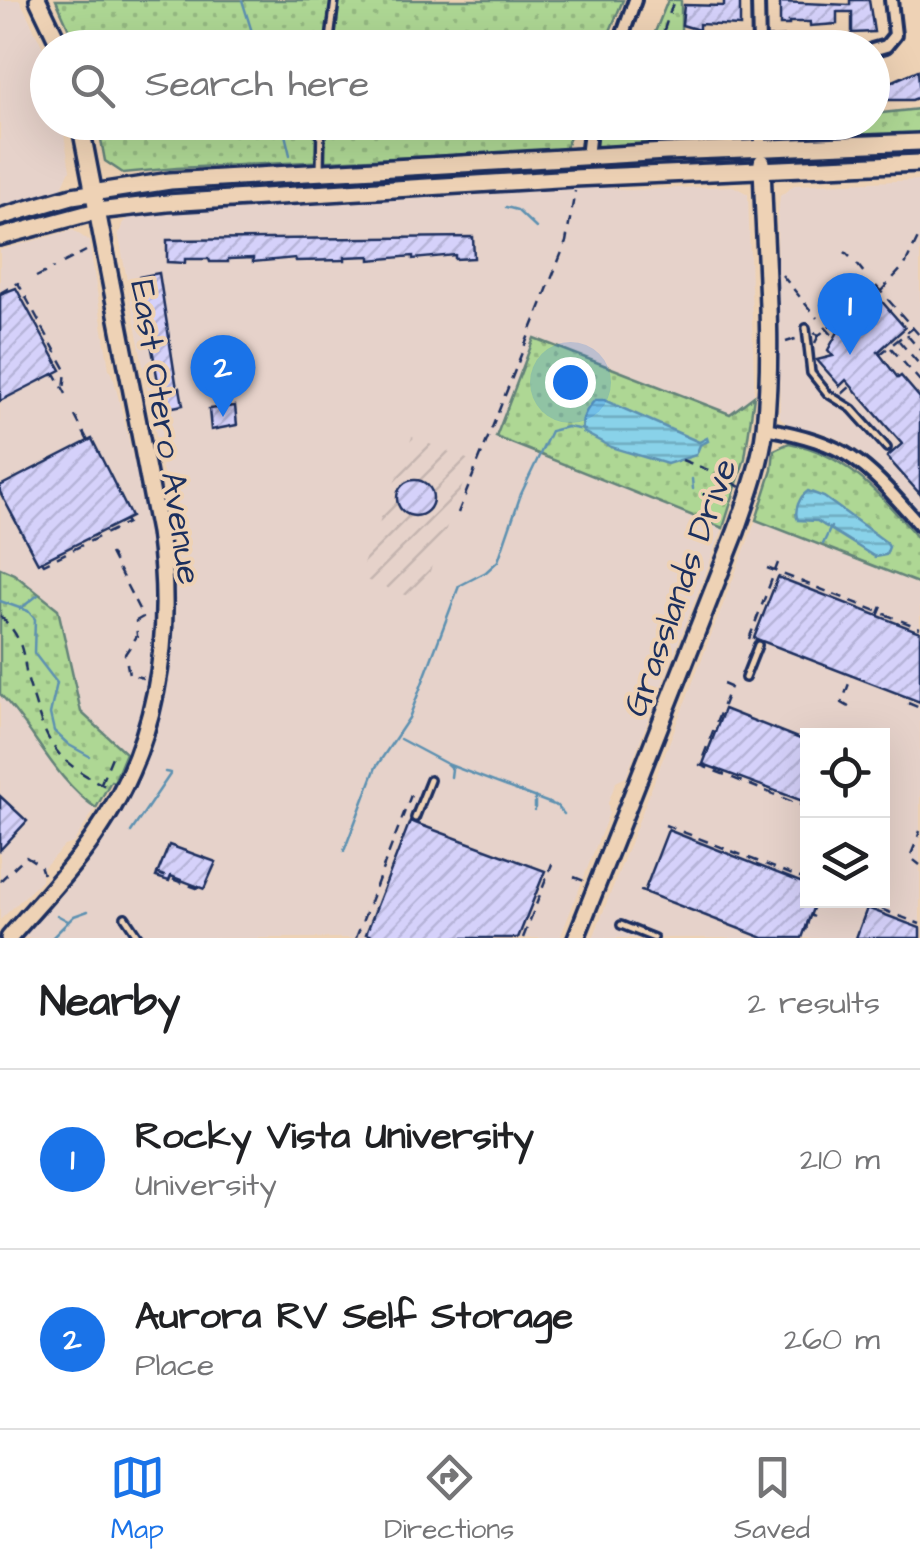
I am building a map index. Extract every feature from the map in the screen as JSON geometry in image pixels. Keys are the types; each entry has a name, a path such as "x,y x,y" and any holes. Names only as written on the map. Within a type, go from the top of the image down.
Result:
{"main road":[{"path":"38,0 52,30"},
{"name":"East Otero Avenue","path":"9,938 85,848 119,793 140,746 157,690 165,628 159,532 83,140"},
{"path":"0,217 93,192 170,181 920,142"},
{"name":"Grasslands Drive","path":"576,938 750,491 765,428 768,370 762,148"},
{"path":"500,182 526,173 579,168 587,157"},
{"path":"0,237 98,211 204,200 920,163"}],"street":[{"path":"624,30 635,0"},
{"path":"758,0 759,30"},
{"path":"890,42 896,26 891,0"},
{"path":"894,39 906,48"},
{"path":"587,157 589,140"},
{"name":"Grasslands Drive","path":"762,140 762,148"},
{"path":"765,428 808,436 840,448 875,475 920,526"}],"lane":[{"path":"331,30 335,0"},
{"path":"320,140 320,174"},
{"path":"806,328 811,373 832,398 848,406 887,448"},
{"path":"745,678 758,645"},
{"path":"415,818 430,780"},
{"path":"125,918 139,938"},
{"path":"621,925 654,938"}],"path":[{"path":"664,30 674,0"},
{"path":"458,513 566,242 574,178"},
{"path":"814,343 816,334 905,265 920,234"},
{"path":"63,263 86,251"},
{"path":"845,252 850,257"},
{"path":"857,264 868,278"},
{"path":"36,276 54,268"},
{"path":"782,275 817,318"},
{"path":"0,292 28,280"},
{"path":"19,285 66,370 60,398"},
{"path":"878,288 920,336"},
{"path":"826,328 836,339"},
{"path":"880,355 913,328"},
{"path":"906,334 920,350"},
{"path":"786,342 799,338"},
{"path":"899,340 920,364"},
{"path":"890,348 920,381"},
{"path":"50,376 56,374 64,392"},
{"path":"847,397 838,394 851,386"},
{"path":"75,416 88,441"},
{"path":"682,460 750,491"},
{"path":"42,561 44,564 127,523 125,520"},
{"path":"102,534 106,544"},
{"path":"110,553 143,617 136,621 137,636 125,654 129,674 143,678"},
{"path":"748,639 778,563"},
{"path":"768,568 920,628"},
{"path":"879,614 883,604"},
{"path":"0,616 25,652 27,675 47,739 68,765 119,793"},
{"path":"850,707 842,702 852,676"},
{"path":"723,684 730,686 700,766 800,803"},
{"path":"908,703 920,708"},
{"path":"101,784 114,752"},
{"path":"356,938 411,796"},
{"path":"401,822 409,825"},
{"path":"665,825 800,877"},
{"path":"918,837 920,831"},
{"path":"914,845 910,857 920,864"},
{"path":"745,856 748,849"},
{"path":"0,881 26,856 40,866 43,874"},
{"path":"523,938 552,864"},
{"path":"383,867 391,870"},
{"path":"156,873 202,890"},
{"path":"574,877 584,881"},
{"path":"640,891 648,893"},
{"path":"875,908 920,924"},
{"path":"808,921 808,930"}],"shaded area":[{"path":"0,0 20,0 34,30 30,30 30,140 65,140 70,170 61,190 0,209"},
{"path":"920,180 920,514 863,454 821,432 788,425 780,417 777,222 780,196 794,185"},
{"path":"590,185 626,190 733,186 748,194 754,396 730,414 535,338 496,436 723,528 626,777 616,782 608,803 609,813 560,938 22,938 83,870 119,815 153,739 171,663 176,543 118,232 122,224 130,215"},
{"path":"73,230 89,241 109,369 139,481 154,567 153,651 138,721 126,753 81,712 58,609 14,574 0,568 0,250"},
{"path":"412,437 472,461 419,600 358,577"},
{"path":"756,520 920,584 920,938 593,938"},
{"path":"0,694 23,718 32,737 66,781 96,808 73,843 64,846 42,869 41,881 0,920"}],"green space":[{"path":"56,0 623,0 610,30 69,30"},
{"path":"668,0 681,0 681,30 656,30"},
{"path":"920,109 920,134 890,135 890,112"},
{"path":"101,140 569,140 565,150 123,173 105,161"},
{"path":"591,140 745,140 742,142 588,148"},
{"path":"534,338 730,414 754,396 745,458 723,528 496,437"},
{"path":"789,443 847,467 892,508 920,540 920,584 756,520 772,470 774,450"},
{"path":"0,568 14,574 58,609 81,712 126,753 114,782 111,781 96,808 68,783 0,694"}],"water":[{"path":"595,400 604,400 699,442 707,438 708,441 700,445 696,455 667,464 611,447 583,432 584,415"},
{"path":"808,491 824,497 886,542 886,555 875,557 817,521 798,520 798,504"}],"building":[{"path":"724,0 740,0 740,26 699,24 699,30 682,25 684,5 724,6"},
{"path":"850,0 869,0 874,30 852,30 852,12 837,12 837,24 780,25 780,2 850,5"},
{"path":"918,70 920,97 890,100 890,77 891,82"},
{"path":"473,237 474,258 455,259 455,255 370,260 370,256 345,260 295,258 253,262 253,258 167,262 167,240"},
{"path":"159,273 177,389 180,388 183,405 163,409 139,277"},
{"path":"16,288 61,370 0,401 0,294"},
{"path":"877,296 905,328 878,352 920,398 920,494 887,457 902,444 846,380 840,386 817,360 833,356 828,350 839,330"},
{"path":"235,406 237,425 211,430 209,409"},
{"path":"92,439 131,517 38,563 0,486"},
{"path":"415,480 428,485 433,498 428,511 415,516 402,511 397,498 402,485"},
{"path":"778,577 920,632 920,702 754,638"},
{"path":"724,709 800,739 800,800 703,764"},
{"path":"0,796 27,821 0,850"},
{"path":"410,821 545,871 518,938 378,938 366,934"},
{"path":"668,830 800,882 800,908 813,908 802,938 763,938 644,892"},
{"path":"169,845 216,862 204,889 171,876 169,881 156,877"},
{"path":"867,908 920,928 920,938 856,938"}],"waterway":[{"path":"242,0 251,30"},
{"path":"286,140 290,155"},
{"path":"506,207 517,210 536,228"},
{"path":"344,851 376,767 409,718 459,586 498,561 521,494 551,431 567,427 585,430"},
{"path":"692,479 693,489"},
{"path":"823,544 831,527"},
{"path":"20,609 38,595"},
{"path":"0,601 28,611 35,619 34,653 57,683 50,714 54,731 89,756"},
{"path":"400,739 447,764 452,769 451,777"},
{"path":"447,764 557,806 564,814"},
{"path":"131,832 171,773 165,772"},
{"path":"535,797 535,810"},
{"path":"52,938 74,916 88,911"},
{"path":"57,915 68,921"}],"place":[{"name":"Rocky Vista University","path":"850,355"},
{"name":"Aurora RV Self Storage","path":"223,417"}]}
